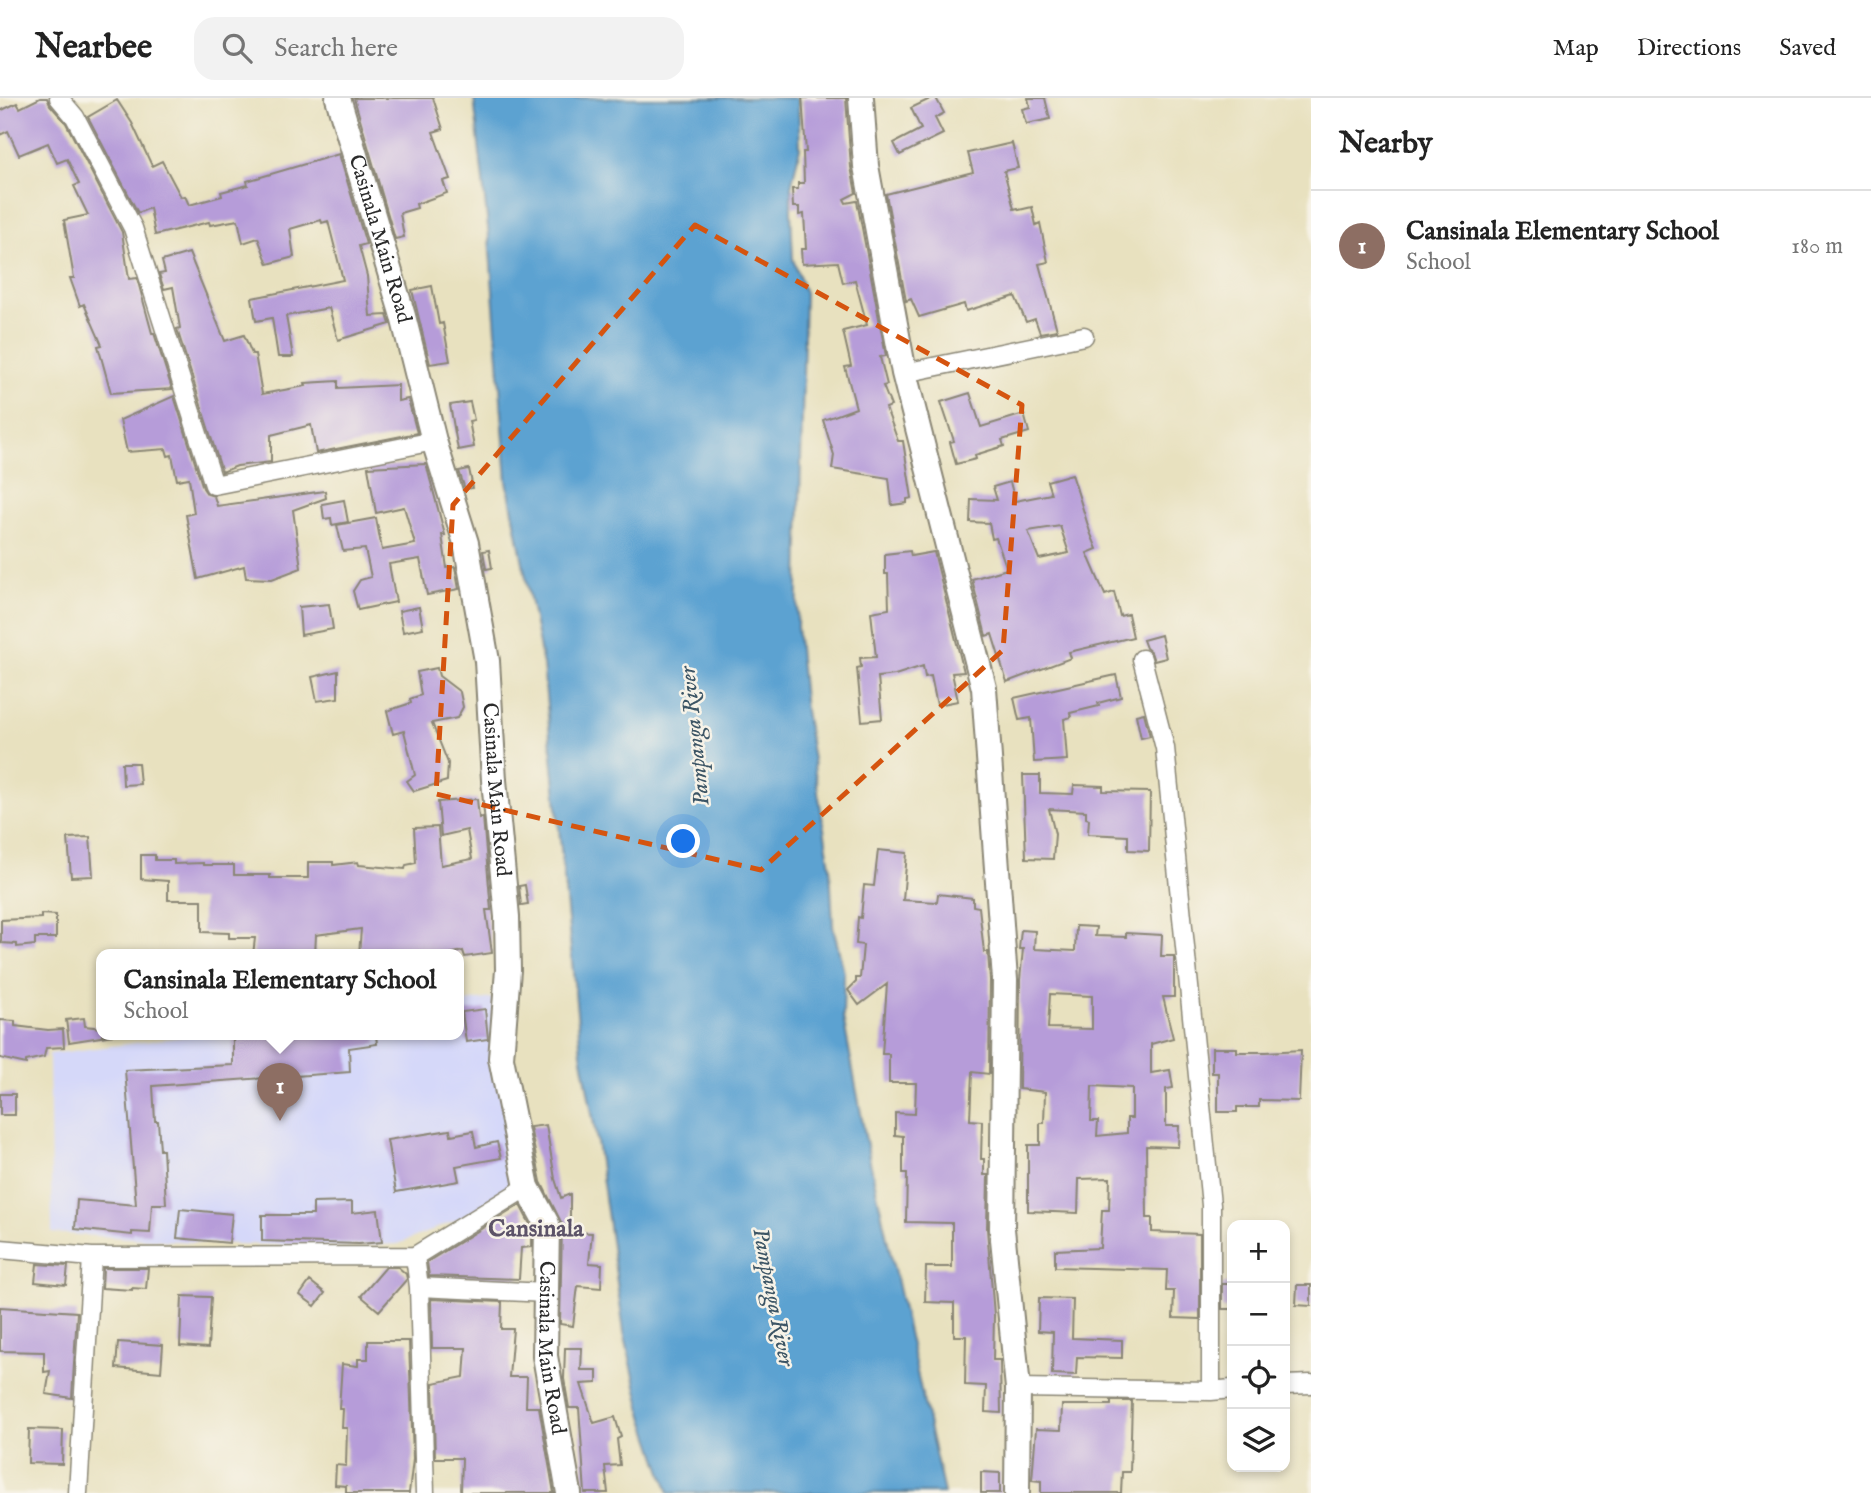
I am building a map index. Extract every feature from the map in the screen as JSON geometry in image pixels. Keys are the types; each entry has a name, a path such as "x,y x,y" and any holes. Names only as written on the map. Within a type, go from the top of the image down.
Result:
{"street":[{"path":"59,98 75,117 133,228 215,485 434,442"},
{"name":"Casinala Main Road","path":"338,98 403,316 434,442 466,543 487,662 494,780 507,917 508,970 500,1058 527,1187 547,1224 545,1356 569,1493"},
{"path":"861,98 866,166 904,373 984,688 1005,980 1002,1229 1018,1388 1017,1493"},
{"path":"904,373 1084,336"},
{"path":"1142,659 1165,748 1211,1205 1211,1391"},
{"path":"0,1249 92,1257 415,1256 527,1187"},
{"path":"415,1256 419,1287 425,1493"},
{"path":"78,1493 92,1257"},
{"path":"419,1287 546,1293"},
{"path":"1290,1385 1311,1384"},
{"path":"1018,1388 1227,1389"}],"highlighted area":[{"path":"695,225 1022,405 1003,650 761,870 436,794 453,505"}],"shaded area":[{"path":"493,998 497,1059 522,1183 462,1218 398,1244 339,1247 207,1243 52,1233 49,1054 159,1040 464,1040 464,1002"}],"water":[{"name":"Pampanga River","path":"474,98 798,98 800,148 791,187 791,212 793,259 805,293 797,627 805,710 830,866 833,926 844,973 843,1017 870,1162 944,1493 669,1493 643,1416 624,1332 597,1141 581,1053 543,665 507,481 489,237"}],"building":[{"path":"40,98 47,98 66,123 122,232 129,279 137,278 152,333 172,389 111,393 98,346 102,345 84,304 80,306 70,278 74,278 64,220 88,215 74,186 79,184 67,159 57,163 48,143 19,155 8,131 0,135 0,111 17,103 20,108"},
{"path":"354,98 433,98 443,129 433,132 450,179 443,181 447,193 400,213 404,237 395,239"},
{"path":"802,98 846,98 851,167 856,193 844,199 846,203 857,201 886,356 880,357 887,385 883,386 891,406 886,408 898,441 903,441 912,498 907,499 907,503 892,505 889,478 832,469 834,455 823,420 856,408 845,367 851,366 843,331 867,325 855,280 843,283 838,262 802,264 801,249 806,249 804,214 799,215 799,207 793,207 792,189 798,189 798,183 804,183 803,152 806,152"},
{"path":"936,98 944,113 935,118 943,134 900,155 894,143 921,129 911,108"},
{"path":"1028,98 1045,98 1050,119 1026,124 1022,109 1030,107"},
{"path":"117,100 132,123 152,166 162,161 181,197 185,196 189,205 222,196 221,192 248,185 247,181 339,154 366,244 359,246 367,276 370,316 387,315 390,324 338,340 329,308 286,316 293,357 278,357 272,318 256,321 252,298 343,280 328,221 322,223 321,220 290,229 294,257 268,264 258,238 243,243 238,220 210,225 209,222 155,235 150,208 138,213 88,117"},
{"path":"1012,143 1018,168 1004,171 1014,209 1032,207 1036,225 1040,223 1048,262 1039,264 1057,330 1040,333 1035,319 1026,322 1015,296 966,311 964,304 919,317 911,299 906,301 886,194 973,172 968,153"},
{"path":"189,253 225,341 244,335 252,354 255,354 262,394 306,386 305,383 338,381 338,388 398,385 398,401 408,399 417,433 316,453 311,425 271,435 271,462 237,466 222,472 177,329 180,328 173,287 164,289 159,274 165,273 162,261"},
{"path":"432,286 450,361 430,364 412,290"},
{"path":"970,393 981,427 1024,414 1029,432 1002,440 1004,446 975,455 976,459 956,464 950,442 954,441 941,402"},
{"path":"174,396 203,488 207,494 214,496 217,506 325,491 326,498 293,510 301,568 272,579 246,578 244,566 198,579 186,515 194,513 189,478 177,480 172,455 168,456 166,449 127,452 120,420"},
{"path":"470,402 474,420 469,421 474,447 458,450 450,405"},
{"path":"426,464 445,535 442,535 447,568 455,567 459,589 427,595 420,559 389,564 396,602 358,610 353,591 360,580 371,577 365,549 343,551 337,525 376,518 382,550 415,544 404,507 376,513 368,467"},
{"path":"469,469 473,488 465,489 459,471"},
{"path":"1072,474 1097,549 1087,553 1105,595 1114,592 1120,616 1128,614 1133,637 1069,652 1071,658 1007,682 992,634 986,636 972,579 1007,569 996,538 992,539 989,523 970,522 971,499 997,500 993,487 1010,482 1015,501 1051,494 1047,481","holes":["1060,526 1069,553 1039,559 1028,531"]},
{"path":"344,500 348,522 332,525 331,518 324,519 322,504"},
{"path":"489,550 492,568 486,569 483,551"},
{"path":"910,551 911,556 934,552 964,672 952,673 958,701 937,705 931,676 925,677 923,666 878,677 882,719 862,721 857,668 861,667 860,658 876,657 871,612 889,609 885,554"},
{"path":"329,604 333,629 301,635 299,607"},
{"path":"419,607 423,628 403,632 399,611"},
{"path":"1161,635 1166,658 1154,661 1143,640"},
{"path":"437,668 439,676 460,692 463,707 457,718 432,723 448,763 447,781 414,791 407,781 415,775 404,731 393,734 387,711 411,703 410,699 421,695 417,672"},
{"path":"338,671 338,698 317,701 312,677"},
{"path":"1116,675 1121,697 1070,713 1071,717 1064,719 1067,760 1034,762 1031,718 1019,720 1014,698"},
{"path":"1144,713 1150,736 1141,738 1136,715"},
{"path":"122,763 138,763 140,784 123,785"},
{"path":"1023,775 1040,775 1040,793 1073,794 1074,785 1103,786 1103,791 1150,792 1149,851 1128,850 1128,836 1088,834 1089,819 1086,818 1086,811 1049,809 1055,834 1053,859 1026,858"},
{"path":"477,799 479,818 483,817 491,910 486,910 492,953 465,957 464,949 359,949 361,929 316,935 315,949 254,949 255,938 229,938 229,933 202,932 202,900 168,900 168,881 141,879 141,855 155,855 155,860 174,860 174,864 234,865 234,875 270,875 270,878 308,878 308,862 333,862 333,865 358,862 359,865 405,869 406,865 416,863 414,828 438,827 441,865 472,859 467,830 441,836 438,802"},
{"path":"90,837 93,876 71,877 68,838"},
{"path":"878,850 907,853 903,900 937,902 938,894 973,898 973,906 979,907 984,952 988,952 990,980 989,1074 972,1072 970,1120 982,1121 981,1159 984,1159 984,1175 988,1175 987,1229 994,1315 993,1360 1000,1360 1001,1413 985,1412 986,1386 965,1385 966,1336 954,1336 954,1303 925,1302 926,1267 952,1267 952,1223 906,1222 907,1173 903,1173 903,1136 895,1135 895,1113 915,1114 916,1083 889,1083 889,1054 882,1054 887,984 859,1005 848,990 856,982 856,978 860,978 863,945 856,944 858,917 861,918 864,885 874,886"},
{"path":"525,885 528,904 521,905 519,886"},
{"path":"41,914 56,915 56,938 35,938 35,945 17,947 17,944 1,943 1,920 41,918"},
{"path":"1076,926 1096,927 1095,936 1126,937 1126,933 1162,935 1161,956 1174,956 1174,997 1163,997 1173,1038 1151,1044 1151,1073 1170,1070 1173,1088 1166,1089 1166,1126 1179,1126 1178,1147 1146,1146 1147,1218 1152,1218 1152,1232 1200,1234 1200,1319 1173,1318 1174,1291 1166,1291 1167,1270 1055,1267 1055,1250 1100,1248 1102,1210 1109,1210 1110,1178 1079,1179 1078,1213 1028,1211 1028,1145 1040,1145 1045,1092 1019,1089 1020,980 1023,949 1019,949 1021,930 1035,931 1034,949 1075,951","holes":["1050,994 1092,996 1092,1029 1048,1028","1092,1086 1132,1088 1132,1118 1127,1118 1127,1133 1097,1136 1098,1121 1091,1121"]},
{"path":"485,1009 488,1039 466,1042 464,1012"},
{"path":"84,1018 85,1026 96,1027 96,1038 69,1042 66,1020"},
{"path":"0,1020 15,1021 15,1026 63,1029 64,1047 46,1048 44,1057 26,1061 26,1064 0,1058"},
{"path":"233,1040 377,1040 377,1044 349,1048 350,1072 153,1086 155,1121 158,1121 160,1150 163,1150 166,1204 152,1204 150,1233 132,1232 132,1235 75,1229 77,1200 136,1205 125,1070 233,1065"},
{"path":"1212,1048 1237,1048 1237,1052 1301,1050 1299,1101 1259,1100 1259,1107 1237,1107 1237,1112 1218,1112 1218,1073 1212,1073"},
{"path":"0,1094 15,1094 15,1115 0,1115"},
{"path":"546,1125 561,1198 570,1194 570,1232 592,1233 589,1263 602,1264 601,1288 578,1286 573,1326 560,1324 562,1224 541,1182 530,1127"},
{"path":"450,1130 451,1135 473,1131 476,1147 497,1142 501,1158 456,1166 459,1181 396,1192 387,1140"},
{"path":"352,1202 352,1213 378,1210 382,1242 359,1244 262,1241 262,1215 313,1215 313,1203"},
{"path":"520,1205 532,1228 532,1247 521,1248 519,1279 429,1276 427,1262"},
{"path":"180,1209 232,1214 229,1243 177,1238"},
{"path":"37,1264 68,1266 66,1285 35,1282"},
{"path":"386,1267 398,1267 406,1274 407,1279 379,1311 361,1296"},
{"path":"103,1268 148,1268 146,1289 102,1288"},
{"path":"310,1281 325,1293 315,1306 300,1295"},
{"path":"1222,1284 1227,1284 1227,1309 1222,1309"},
{"path":"1297,1285 1311,1285 1311,1306 1296,1305"},
{"path":"182,1296 211,1297 208,1348 180,1346"},
{"path":"1039,1298 1073,1299 1072,1338 1122,1340 1122,1358 1077,1357 1076,1375 1052,1374 1053,1332 1038,1331"},
{"path":"431,1299 502,1302 501,1329 513,1329 509,1377 527,1377 526,1407 539,1407 554,1493 461,1493 462,1458 435,1458 433,1383 464,1377 466,1348 432,1348"},
{"path":"0,1307 77,1312 72,1398 46,1394 50,1371 44,1372 44,1352 0,1351"},
{"path":"368,1341 409,1341 413,1459 409,1493 346,1493 346,1486 335,1485 336,1465 346,1466 347,1428 342,1428 343,1409 339,1409 342,1364 358,1366 358,1359 368,1359"},
{"path":"118,1342 163,1345 161,1372 116,1368"},
{"path":"565,1348 582,1348 581,1370 597,1370 597,1383 581,1384 594,1423 615,1417 621,1437 617,1439 620,1465 605,1466 608,1493 585,1493 579,1408 569,1408 564,1379"},
{"path":"1111,1401 1132,1401 1130,1472 1122,1472 1121,1493 1041,1493 1041,1481 1032,1480 1036,1429 1061,1430 1062,1405 1111,1405"},
{"path":"29,1429 63,1430 62,1464 28,1463"},
{"path":"981,1472 1000,1473 1000,1493 981,1493"}],"place":[{"name":"Cansinala Elementary School","path":"280,1121"}],"district":[{"name":"Cansinala","path":"536,1229"}]}
